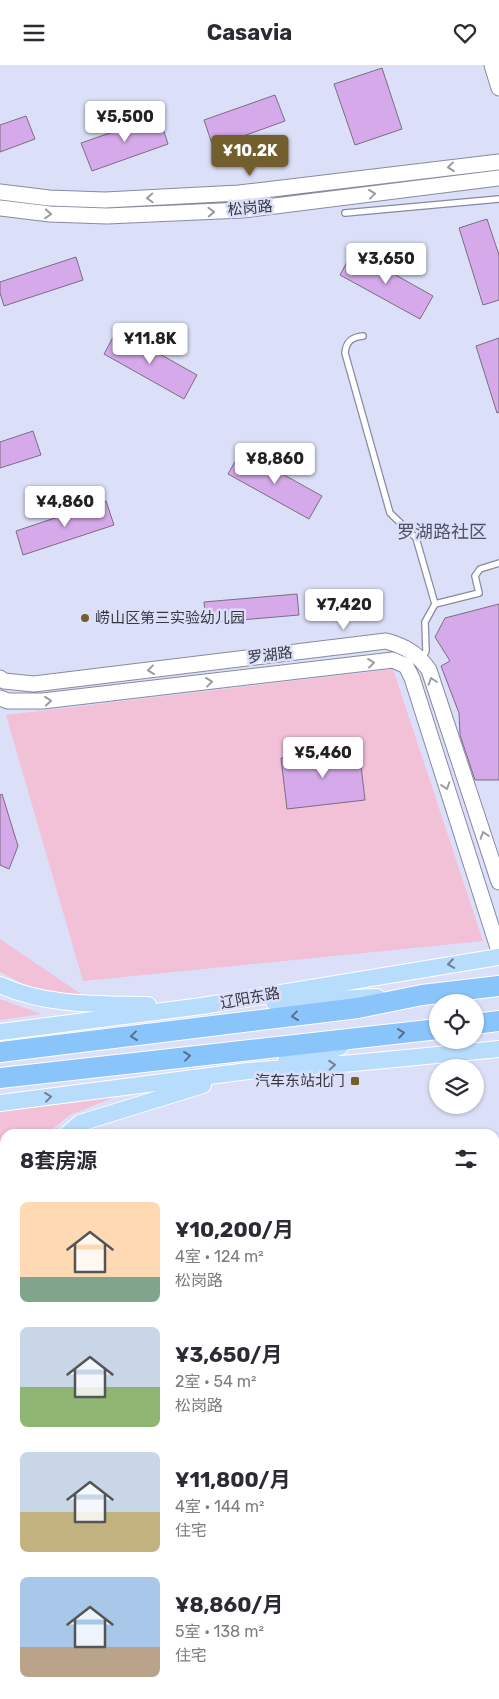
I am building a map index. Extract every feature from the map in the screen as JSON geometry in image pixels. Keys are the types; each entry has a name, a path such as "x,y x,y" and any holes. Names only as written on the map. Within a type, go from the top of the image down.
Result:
{"highway":[{"name":"辽阳东路","path":"0,1052 358,1008 422,995 499,987"},
{"path":"484,1023 499,1021"},
{"path":"0,1079 337,1039 378,1037 429,1030"}],"main road":[{"name":"辽阳东路","path":"0,1031 202,1006 499,957"},
{"path":"0,985 17,993 65,1003 202,1006 422,995"},
{"path":"73,1129 80,1123 248,1071 378,1037"},
{"path":"0,1103 248,1071 499,1049"}],"street":[{"path":"492,65 499,88"},
{"name":"松岗路","path":"0,192 49,198 105,200 239,193 499,161"},
{"name":"松岗路","path":"0,208 50,214 107,216 243,210 499,178"},
{"name":"罗湖路","path":"0,678 4,681 34,684 386,641 400,645 422,660 429,670 499,882"},
{"path":"0,698 8,701 43,701 393,660 400,663 406,667 412,678 499,951"}],"lane":[{"path":"345,213 499,199"},
{"path":"363,336 350,340 346,345 345,353 390,513 416,538 435,604 425,622 426,651 422,660"},
{"path":"435,604 479,593 476,575 480,569 499,563"}],"shaded area":[{"path":"393,669 483,941 83,981 6,715"},
{"path":"0,939 84,996 31,988 0,972"},
{"path":"0,999 41,1014 0,1020"},
{"path":"120,1095 70,1115 52,1129 0,1129 0,1109"}],"building":[{"path":"382,68 402,129 355,145 334,84"},
{"path":"275,95 285,121 213,147 204,120"},
{"path":"26,116 35,139 0,152 0,125"},
{"path":"159,116 168,144 92,171 81,143"},
{"path":"487,219 499,255 499,300 483,305 459,228"},
{"path":"353,251 433,296 420,319 340,275"},
{"path":"76,257 83,280 4,306 0,293 0,282"},
{"path":"117,330 197,375 184,399 104,354"},
{"path":"499,338 499,412 497,413 476,346"},
{"path":"33,431 41,455 0,468 0,442"},
{"path":"241,451 322,496 309,519 228,474"},
{"path":"106,501 114,525 23,555 16,531"},
{"path":"297,594 299,615 206,623 204,602"},
{"path":"499,604 499,780 475,780 460,735 459,713 441,666 450,661 435,637 445,618"},
{"path":"359,749 365,800 287,809 281,758"},
{"path":"2,794 18,846 9,869 0,865 0,795"}],"place":[{"name":"崂山区第三实验幼儿园","path":"85,618"},
{"name":"汽车东站北门","path":"355,1081"}],"district":[{"name":"罗湖路社区","path":"442,532"}]}
